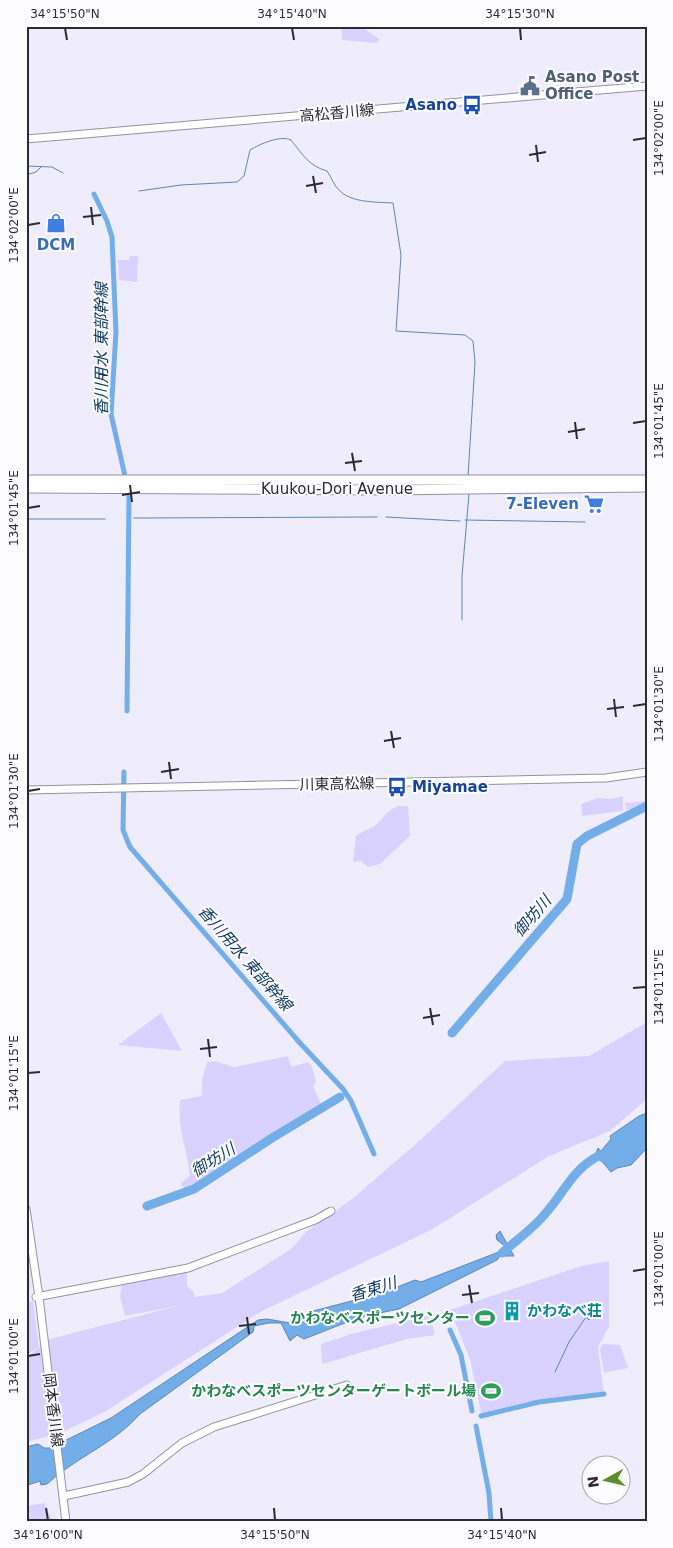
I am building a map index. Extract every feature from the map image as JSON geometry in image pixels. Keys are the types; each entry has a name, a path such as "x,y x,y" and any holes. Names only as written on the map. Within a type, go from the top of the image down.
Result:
{"highway":[{"name":"Kuukou-Dori Avenue","path":"26,480 647,480"},
{"name":"Kuukou-Dori Avenue","path":"26,488 387,490 647,487"}],"main road":[{"name":"高松香川線","path":"26,139 647,86"},
{"name":"川東高松線","path":"26,790 606,778 647,772"},
{"name":"岡本香川線","path":"26,1209 66,1522"},
{"path":"38,1297 188,1268 251,1246 315,1220 332,1211"},
{"path":"64,1496 128,1482 143,1474 182,1443 201,1432 347,1385"}],"shaded area":[{"path":"342,27 362,27 379,39 377,43 342,40"},
{"path":"130,256 138,256 137,282 119,280 118,260 129,260"},
{"path":"623,796 623,811 582,816 581,804 598,798 611,799"},
{"path":"647,801 641,806 626,810 625,803"},
{"path":"398,806 408,806 410,836 380,864 368,867 361,861 353,862 356,835 375,826 390,810"},
{"path":"161,1013 182,1051 118,1045"},
{"path":"647,1022 647,1099 610,1131 549,1156 431,1230 262,1311 106,1411 59,1434 26,1442 26,1358 50,1339 177,1306 125,1316 120,1296 122,1284 187,1271 187,1286 194,1292 194,1297 222,1293 291,1249 306,1232 352,1199 417,1143 505,1061 589,1056"},
{"path":"288,1056 291,1067 308,1062 312,1066 316,1083 313,1086 322,1106 269,1138 217,1176 195,1187 185,1189 180,1184 190,1176 181,1129 180,1100 202,1096 202,1080 207,1062 214,1061 234,1067"},
{"path":"26,1242 32,1283 31,1289 26,1293"},
{"name":"かわなべスポーツセンター","path":"609,1261 609,1326 598,1347 604,1394 566,1396 541,1400 482,1416 470,1359 450,1310 581,1266"},
{"path":"33,1301 39,1347 26,1356 26,1302"},
{"path":"430,1315 435,1335 407,1339 322,1364 321,1344 355,1333"},
{"path":"603,1344 620,1345 628,1368 604,1373 600,1349"},
{"path":"45,1503 51,1518 56,1522 26,1522 26,1506"}],"water":[{"path":"647,1113 647,1148 631,1165 617,1168 611,1172 599,1158 594,1158 598,1148 601,1151 611,1139 610,1136 639,1116"},
{"path":"500,1231 514,1256 500,1256 497,1260 399,1309 360,1317 304,1339 297,1335 290,1341 281,1323 254,1326 253,1332 140,1414 119,1434 58,1474 47,1484 41,1485 40,1481 26,1484 26,1447 38,1444 44,1448 50,1448 111,1418 258,1320 267,1319 290,1323 294,1313 298,1315 382,1293 415,1280 421,1282 504,1250 505,1246 497,1240 496,1235"}],"waterway":[{"path":"139,191 181,185 237,182 244,176 250,150 270,141 286,139 291,140 311,163 327,171 336,187 345,195 358,200 393,203 401,255 396,331 465,335 473,341 475,362 468,477"},
{"path":"26,166 52,167 63,173"},
{"path":"26,175 36,172 41,167"},
{"name":"香川用水 東部幹線","path":"94,194 107,221 112,237 116,332 111,414 125,476"},
{"path":"462,620 462,576 469,494"},
{"name":"香川用水 東部幹線","path":"127,711 129,496"},
{"path":"134,518 377,517"},
{"path":"386,517 460,521"},
{"path":"26,519 105,519"},
{"path":"465,520 585,522"},
{"name":"香川用水 東部幹線","path":"124,772 123,830 130,847 300,1043 343,1089 351,1101 374,1154"},
{"name":"御坊川","path":"452,1033 567,899 577,844 587,836 647,806"},
{"name":"御坊川","path":"147,1206 194,1189 272,1138 340,1097"},
{"name":"香東川","path":"502,1253 530,1230 552,1206 582,1167 600,1155 603,1158"},
{"path":"555,1372 569,1342 586,1317 589,1320 595,1311"},
{"name":"香川用水 東部幹線","path":"450,1330 461,1355 472,1411"},
{"path":"481,1416 539,1402 604,1394"},
{"name":"香川用水 東部幹線","path":"476,1426 489,1493 491,1522"}],"place":[{"name":"Asano Post Office","path":"530,86"},
{"name":"Asano","path":"472,105"},
{"name":"DCM","path":"56,223"},
{"name":"7-Eleven","path":"594,504"},
{"name":"Miyamae","path":"397,787"},
{"name":"かわなべ荘","path":"512,1311"},
{"name":"かわなべスポーツセンター","path":"485,1318"},
{"name":"かわなべスポーツセンターゲートボール場","path":"491,1391"}]}
